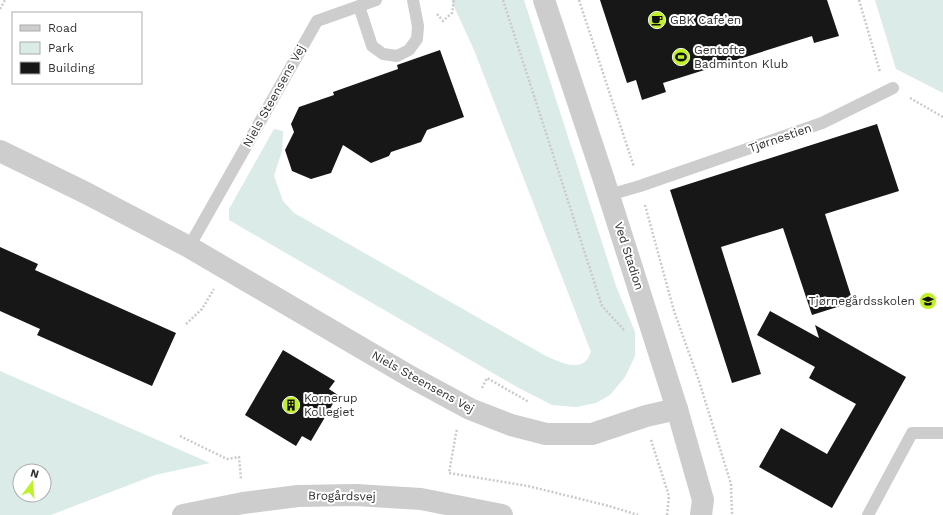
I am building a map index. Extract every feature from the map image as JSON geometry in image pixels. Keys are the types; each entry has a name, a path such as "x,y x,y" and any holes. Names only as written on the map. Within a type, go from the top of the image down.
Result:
{"street":[{"name":"Ved Stadion","path":"544,0 609,195 677,409 703,500 701,515"},
{"name":"Niels Steensens Vej","path":"0,150 189,247 418,381 470,409 511,425 546,434 592,434 646,416 677,409"},
{"name":"Brogårdsvej","path":"183,515 243,503 298,496 356,495 421,499 502,515"}],"lane":[{"name":"Niels Steensens Vej","path":"189,247 317,21 376,0"},
{"path":"359,6 372,46 383,54 397,56 409,50 417,39 418,26 413,0"},
{"name":"Tjørnestien","path":"609,195 640,186 822,123 893,88"},
{"path":"868,515 912,433 943,433"}],"path":[{"path":"0,9 5,0"},
{"path":"433,10 443,21 452,13 454,0"},
{"path":"503,0 602,306 625,332"},
{"path":"579,0 635,169"},
{"path":"859,0 882,78 893,88 943,117"},
{"path":"645,204 674,311 699,381 731,484 732,515"},
{"path":"186,324 202,309 225,268"},
{"path":"487,378 534,405"},
{"path":"456,433 449,473 528,486 609,506 638,515"},
{"path":"180,436 227,459 239,457 243,503"},
{"path":"650,437 669,496 667,515"}],"green space":[{"path":"451,0 524,0 616,286 635,332 635,356 625,377 610,395 596,403 576,407 552,405 517,387 229,220 229,209 274,129 283,131 282,151 274,176 283,201 294,213 544,355 559,362 571,365 581,364 586,361 591,352 474,50"},
{"path":"875,0 943,0 943,93 896,69"},
{"path":"0,371 210,463 155,475 51,515 0,515"}],"building":[{"name":"Gentofte Badminton Klub","path":"600,0 827,0 839,36 814,43 812,36 663,83 666,92 642,100 636,80 627,83"},
{"path":"440,50 464,117 427,130 421,142 391,152 389,156 371,163 343,145 331,173 311,179 292,171 285,150 294,132 291,124 299,107 334,95 333,92 398,69 397,65"},
{"path":"877,124 899,191 825,214 853,302 812,315 783,228 721,247 761,374 732,383 670,190"},
{"path":"0,247 38,264 35,270 176,333 152,386 37,335 40,329 0,311"},
{"path":"770,311 819,338 815,325 906,377 832,508 759,467 781,428 827,454 856,404 809,378 815,367 757,335"},
{"name":"Kornerup Kollegiet","path":"283,350 335,381 329,389 338,395 311,441 302,436 296,446 245,415"}],"place":[{"name":"GBK Cafe’en","path":"657,20"},
{"name":"Gentofte Badminton Klub","path":"681,57"},
{"name":"Tjørnegårdsskolen","path":"928,301"},
{"name":"Kornerup Kollegiet","path":"291,405"}]}
